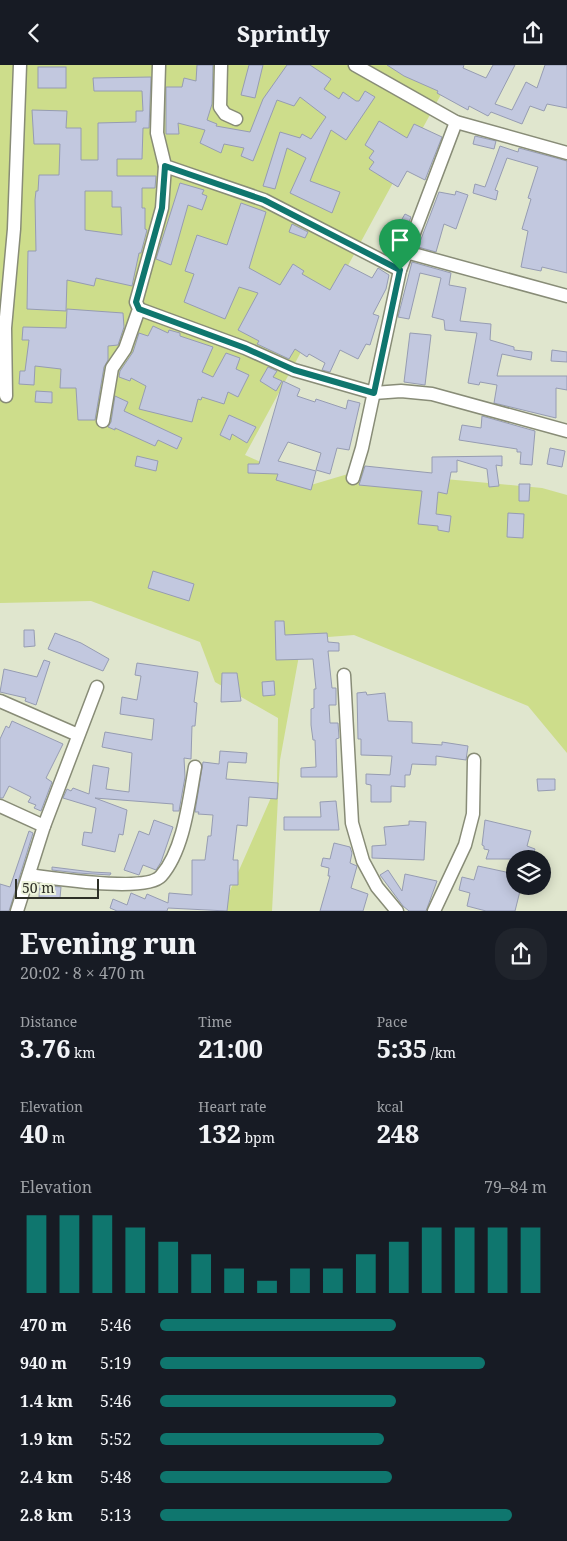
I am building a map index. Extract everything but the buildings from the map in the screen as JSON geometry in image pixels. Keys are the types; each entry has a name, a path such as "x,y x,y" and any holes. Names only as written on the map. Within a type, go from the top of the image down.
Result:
{"street":[{"path":"6,396 3,328 14,219 20,65"},
{"path":"103,421 112,368 125,349 139,309 136,302 162,208 165,166 157,133 159,65"},
{"path":"221,65 220,107 225,115 236,119"},
{"path":"354,65 456,122 567,153"},
{"path":"353,478 362,448 400,270 456,122"},
{"path":"165,166 264,200 400,270"},
{"path":"406,252 567,296"},
{"path":"139,309 245,348 294,370 374,393 402,391 432,394 567,431"},
{"path":"344,675 352,823 363,861 377,887 397,911"},
{"path":"17,911 44,826 97,687"},
{"path":"0,701 78,735"},
{"path":"434,911 466,845 473,814 474,760"},
{"path":"29,875 118,885 146,883 160,877 174,852 186,816 194,767"},
{"path":"0,806 44,826"}],"green space":[{"path":"0,65 457,65 245,455 311,485 358,471 542,488 567,495 567,753 528,706 354,635 302,639 280,760 272,911 221,911 277,784 278,718 215,682 200,642 91,601 0,603"}],"route":[{"path":"165,166 235,188 264,200 293,213 400,270 374,393 294,370 245,348 139,309 136,302 141,278 162,208 165,166"}]}
